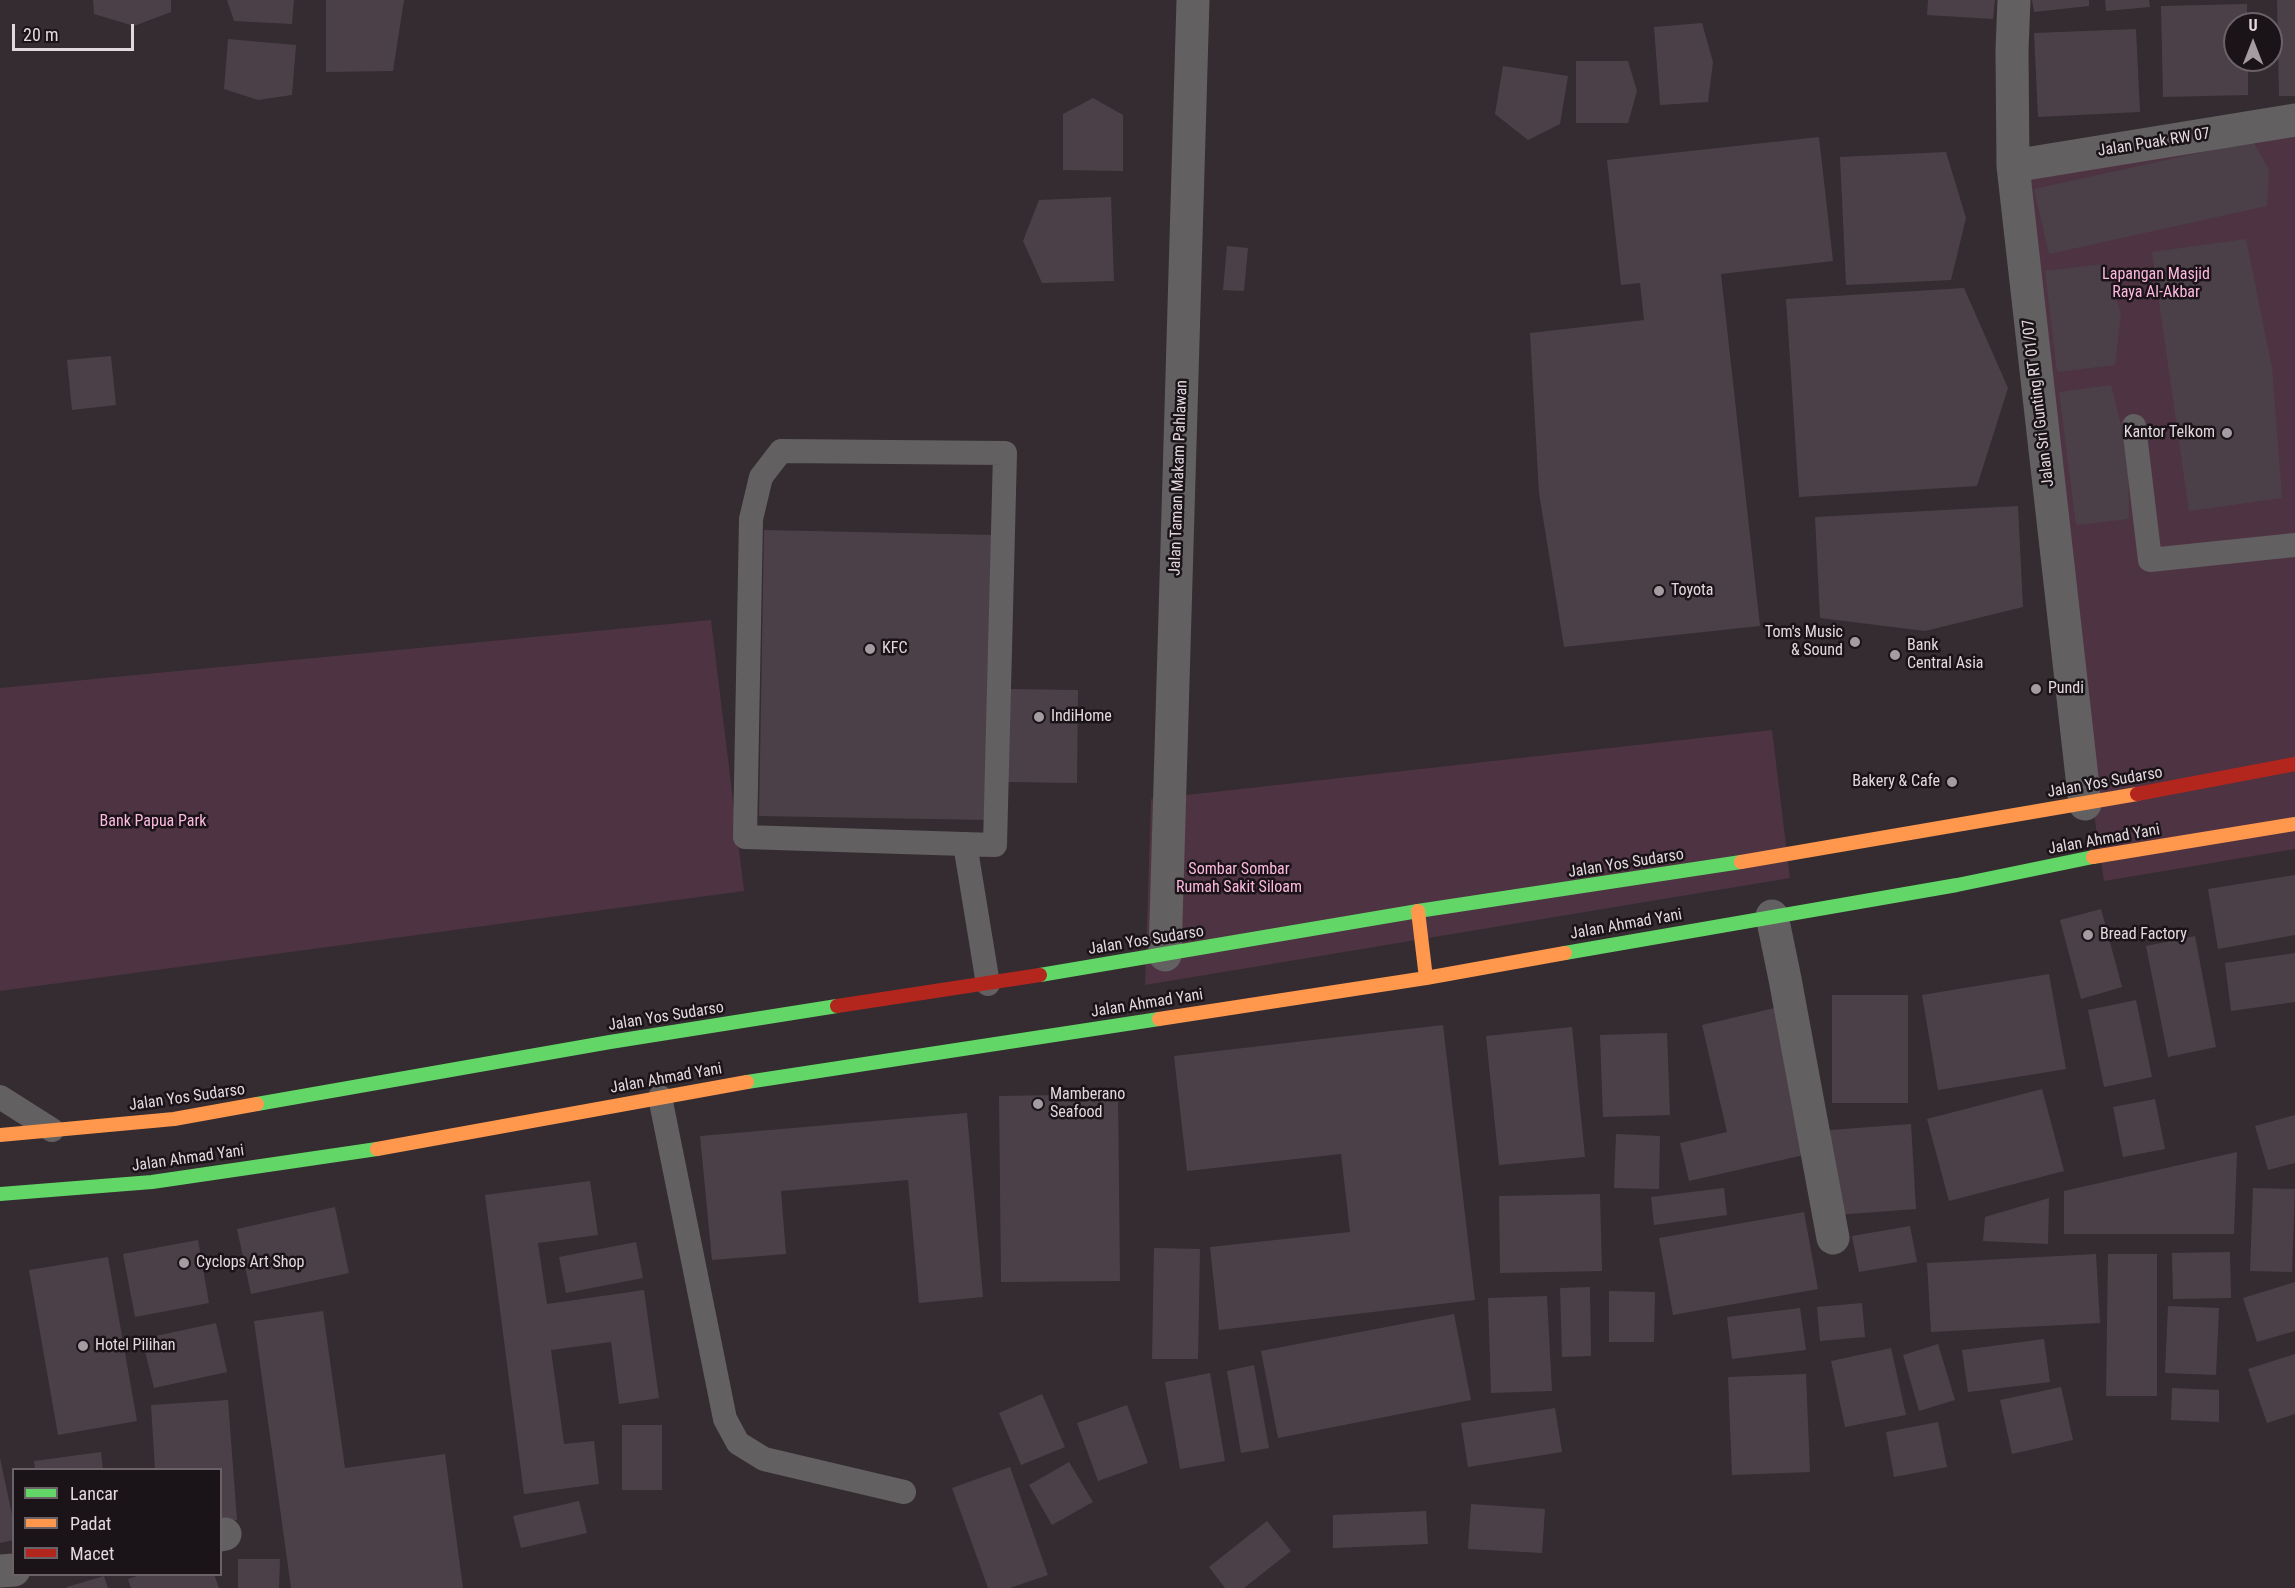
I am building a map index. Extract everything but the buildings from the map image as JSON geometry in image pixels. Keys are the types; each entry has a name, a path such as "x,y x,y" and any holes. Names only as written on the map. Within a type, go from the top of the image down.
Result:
{"highway":[{"name":"Jalan Yos Sudarso","path":"0,1135 174,1119 598,1044 988,984 1418,911 1594,886 2085,804 2295,764"},
{"name":"Jalan Ahmad Yani","path":"0,1194 152,1182 370,1150 736,1084 1426,978 1957,885 2089,858 2295,824"},
{"path":"1418,911 1426,978"}],"street":[{"name":"Jalan Taman Makam Pahlawan","path":"1165,955 1193,0"},
{"name":"Jalan Sri Gunting RT 01/07","path":"2014,0 2013,166 2085,804"},
{"name":"Jalan Puak RW 07","path":"2013,166 2295,120"},
{"path":"1772,916 1833,1238"}],"lane":[{"path":"2134,426 2150,560 2295,545"},
{"path":"781,452 1005,453 995,844 965,844 745,837 751,519 762,477 781,452"},
{"path":"965,844 988,984"},
{"path":"0,1097 52,1130"},
{"path":"660,1097 725,1419 738,1443 764,1459 904,1492"}],"green space":[{"name":"Lapangan Masjid Raya Al-Akbar","path":"2295,127 2295,849 2104,881 1996,158"},
{"name":"Bank Papua Park","path":"711,620 744,891 0,991 0,688"},
{"name":"Sombar Sombar Rumah Sakit Siloam","path":"1772,730 1790,878 1145,985 1151,799"}],"traffic: fast":[{"path":"1565,953 1957,885 2093,857"},
{"path":"1040,975 1418,911 1741,862"},
{"path":"257,1104 610,1042 837,1006"},
{"path":"747,1082 1159,1019"},
{"path":"0,1194 152,1182 377,1149"}],"traffic: slow":[{"path":"1741,862 2137,794"},
{"path":"2093,857 2295,824"},
{"path":"1418,911 1426,978"},
{"path":"1159,1019 1426,978 1565,953"},
{"path":"377,1149 747,1082"},
{"path":"0,1135 174,1119 257,1104"}],"traffic: jam":[{"path":"2137,794 2295,764"},
{"path":"837,1006 1040,975"}],"place":[{"name":"Kantor Telkom","path":"2227,433"},
{"name":"Toyota","path":"1659,591"},
{"name":"Tom's Music & Sound","path":"1855,642"},
{"name":"KFC","path":"870,649"},
{"name":"Bank Central Asia","path":"1895,655"},
{"name":"Pundi","path":"2036,689"},
{"name":"IndiHome","path":"1039,717"},
{"name":"Bakery & Cafe","path":"1952,782"},
{"name":"Bread Factory","path":"2088,935"},
{"name":"Mamberano Seafood","path":"1038,1104"},
{"name":"Cyclops Art Shop","path":"184,1263"},
{"name":"Hotel Pilihan","path":"83,1346"}]}
